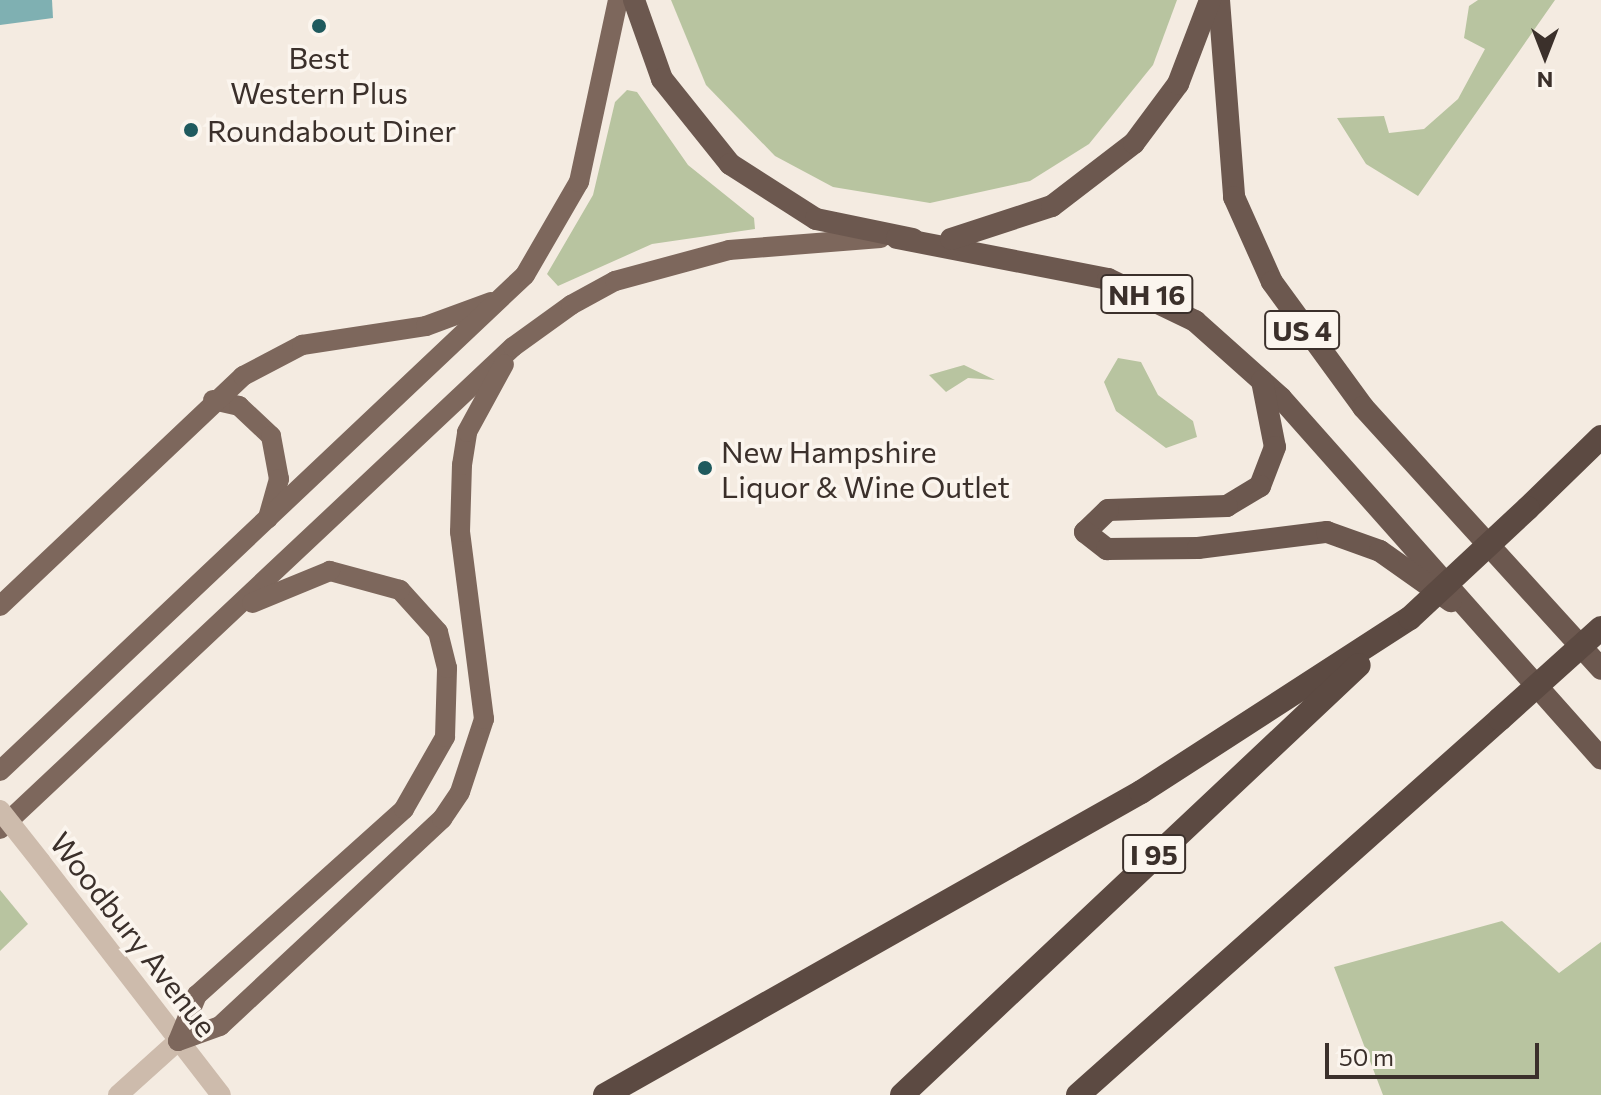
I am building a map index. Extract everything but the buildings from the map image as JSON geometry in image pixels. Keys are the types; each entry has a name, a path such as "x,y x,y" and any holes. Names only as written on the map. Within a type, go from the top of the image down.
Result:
{"highway":[{"path":"634,0 662,79 730,164 816,219 897,238 940,240 998,229 1052,206 1107,168 1178,84 1210,0"},
{"name":"US 4","path":"1219,0 1234,197 1278,291 1363,407 1601,669"},
{"name":"NH 16","path":"897,238 1007,255 1137,290 1195,321 1261,377 1601,759"},
{"path":"1261,377 1275,447 1260,486 1206,509 1108,510 1085,532 1107,549 1198,548 1297,533 1352,537 1487,628"},
{"name":"I 95","path":"902,1095 1601,437"},
{"path":"605,1095 1141,792 1410,618"},
{"path":"1078,1095 1601,628"}],"main road":[{"path":"0,771 504,297 544,252 579,182 618,0"},
{"path":"0,829 513,347 591,292 684,259 774,243 897,238"},
{"path":"0,606 213,400 302,345 426,326 504,297"},
{"path":"178,1041 220,1026 442,819 460,792 484,719 460,532 462,465 467,432 513,347"},
{"path":"213,400 248,412 271,436 279,479 266,522"},
{"path":"178,1041 197,995 422,788 445,737 449,703 438,632 411,600 381,580 330,571 297,578 215,626"}],"street":[{"name":"Woodbury Avenue","path":"0,810 221,1095"},
{"path":"118,1095 178,1041"}],"green space":[{"path":"671,0 1177,0 1153,65 1089,144 1030,181 930,203 833,187 775,156 706,85"},
{"path":"1478,0 1555,0 1418,196 1366,164 1337,118 1384,116 1389,133 1424,129 1458,99 1485,49 1464,38 1469,6"},
{"path":"627,90 637,92 688,165 754,218 755,229 652,244 558,286 547,274 593,195 615,102"},
{"path":"1118,358 1141,362 1158,395 1193,421 1197,437 1166,448 1116,411 1104,382"},
{"path":"964,365 995,380 968,378 946,392 929,375"},
{"path":"0,890 28,924 0,951"},
{"path":"1502,921 1559,973 1601,942 1601,1095 1383,1095 1334,967"}],"water":[{"path":"0,0 52,0 53,18 0,25"}],"place":[{"name":"Best Western Plus","path":"319,26"},
{"name":"Roundabout Diner","path":"191,130"},
{"name":"New Hampshire Liquor & Wine Outlet","path":"705,468"}]}
